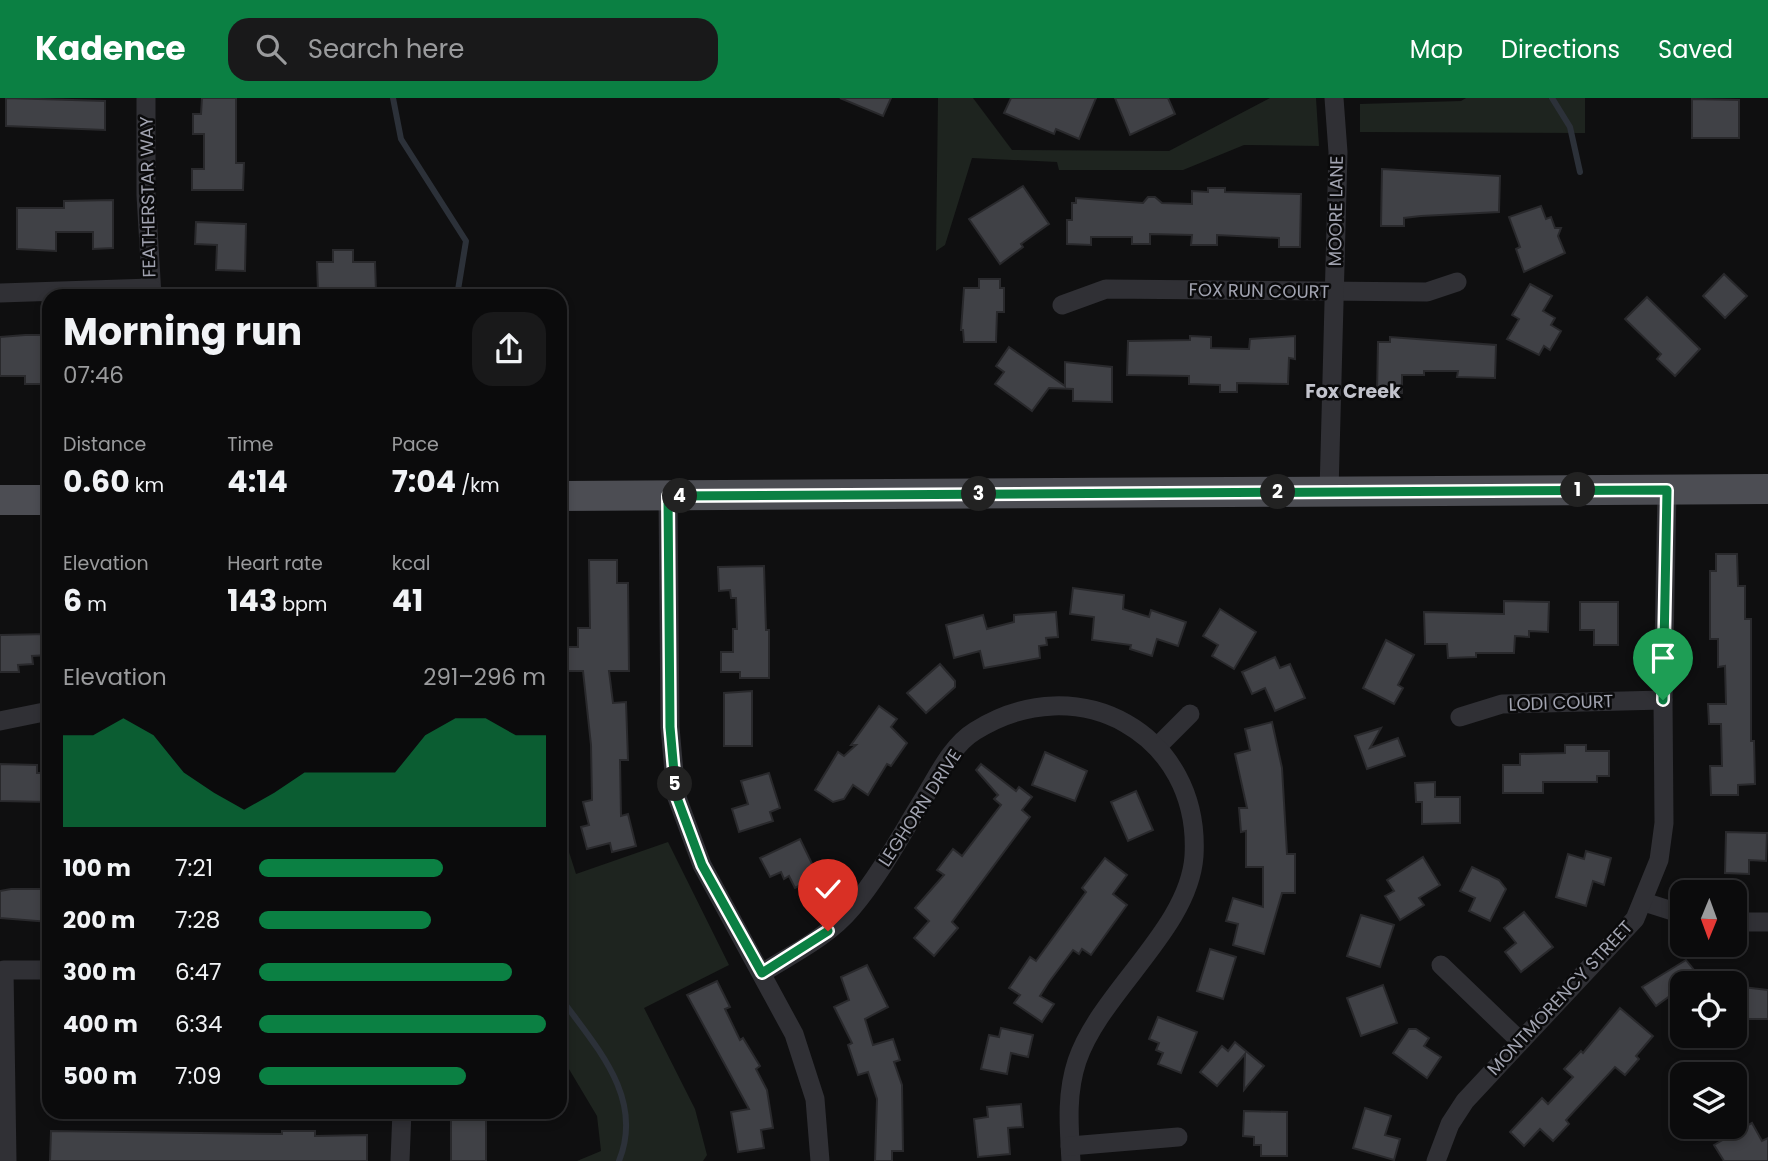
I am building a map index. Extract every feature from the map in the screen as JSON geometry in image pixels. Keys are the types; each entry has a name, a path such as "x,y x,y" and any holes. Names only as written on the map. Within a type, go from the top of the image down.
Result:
{"main road":[{"path":"567,496 1768,489"},
{"path":"0,500 42,499"}],"street":[{"name":"FEATHERSTAR WAY","path":"146,98 146,195 151,289"},
{"name":"MOORE LANE","path":"1329,492 1338,152 1334,98"},
{"name":"FOX RUN COURT","path":"1062,304 1106,289 1427,292 1457,282"},
{"path":"0,293 42,293"},
{"name":"MONTMORENCY STREET","path":"1436,1161 1450,1124 1465,1101 1635,919 1659,860 1664,823 1663,700 1667,490"},
{"path":"668,496 670,727 676,795 702,865 794,1034 807,1066 819,1123 820,1161"},
{"name":"LODI COURT","path":"1460,716 1502,704 1663,700"},
{"name":"LEGHORN DRIVE","path":"762,973 828,931 850,911 870,885 956,749 972,733 1021,709 1044,706 1084,708 1119,718 1157,747 1179,775 1194,820 1194,859 1185,895 1105,1010 1078,1059 1069,1103 1071,1153 1178,1137"},
{"path":"0,721 42,712"},
{"path":"1157,747 1190,714"},
{"path":"1644,902 1670,910"},
{"path":"1747,922 1768,922"},
{"path":"1441,965 1520,1041"},
{"path":"7,1161 4,970 42,970"},
{"path":"400,1161 402,1119"}],"shaded area":[{"path":"938,98 973,98 1012,150 1169,151 1270,98 1316,98 1319,146 1244,145 1183,170 1059,170 1057,162 972,158 945,245 936,251"},
{"path":"1466,98 1585,98 1585,133 1360,132 1360,104 1461,101"},
{"path":"668,842 729,965 644,1008 695,1109 707,1155 703,1161 577,1161 601,1151 597,1116 567,1066 567,846 576,874"}],"building":[{"path":"6,98 105,101 105,130 6,126"},
{"path":"202,98 236,98 236,163 244,163 243,190 192,190 192,169 204,169 204,134 193,134 193,114 201,114"},
{"path":"840,98 891,98 883,116"},
{"path":"1011,98 1096,98 1079,139 1056,129 1054,134 1004,113"},
{"path":"1115,98 1168,98 1175,114 1130,135"},
{"path":"1692,99 1739,100 1739,138 1692,138"},
{"path":"1382,169 1500,176 1499,212 1404,218 1404,226 1381,226"},
{"path":"1023,186 1049,224 1021,244 1023,247 1000,264 969,219"},
{"path":"1208,188 1225,188 1225,192 1301,194 1300,247 1279,247 1279,238 1217,235 1217,245 1191,245 1192,235 1150,234 1150,244 1132,244 1132,237 1091,237 1091,245 1067,244 1067,220 1072,220 1072,203 1076,203 1076,198 1143,203 1148,197 1155,197 1162,203 1192,204 1192,191 1208,192"},
{"path":"113,200 113,248 93,249 93,232 56,232 56,251 17,249 17,208 64,208 64,201"},
{"path":"1541,206 1546,219 1551,217 1555,228 1561,228 1558,236 1565,253 1524,272 1516,249 1520,247 1509,217"},
{"path":"196,222 246,224 245,271 216,270 217,245 195,244"},
{"path":"333,250 353,250 353,262 375,262 376,289 318,289 317,262 333,262"},
{"path":"1724,274 1747,296 1725,318 1703,296"},
{"path":"979,279 1000,279 1000,288 1004,288 1004,312 997,312 996,342 964,342 961,330 964,288 979,288"},
{"path":"1530,284 1552,296 1543,311 1555,318 1551,325 1561,331 1550,350 1544,346 1539,355 1507,339 1519,319 1512,315"},
{"path":"1647,297 1700,349 1675,376 1657,359 1661,354 1625,319"},
{"path":"42,335 42,384 25,384 25,376 0,376 0,337"},
{"path":"1190,336 1211,337 1211,348 1249,349 1250,339 1295,336 1295,359 1289,358 1288,384 1237,383 1237,392 1220,392 1220,385 1189,384 1189,376 1127,375 1128,341 1190,340"},
{"path":"1390,337 1496,345 1495,378 1457,377 1458,371 1424,371 1424,375 1402,375 1402,393 1377,393 1378,342 1390,342"},
{"path":"1009,347 1065,386 1065,362 1112,367 1112,402 1073,401 1073,389 1049,388 1032,411 995,384 1004,372 996,366"},
{"path":"1716,554 1737,554 1738,586 1745,586 1745,619 1751,619 1751,741 1754,741 1755,784 1738,785 1738,795 1711,795 1710,766 1722,766 1721,724 1709,724 1708,704 1726,704 1725,666 1718,667 1718,639 1710,639 1710,571 1716,571"},
{"path":"589,560 617,560 617,583 628,583 629,671 609,671 613,703 626,702 628,760 620,760 621,816 628,814 636,846 612,852 610,843 587,849 581,827 589,825 583,802 592,800 591,745 583,671 567,671 567,647 578,647 578,628 590,628"},
{"path":"764,566 766,630 769,630 769,678 740,678 740,672 721,672 721,652 733,652 733,629 737,629 736,598 731,598 730,590 719,591 718,567"},
{"path":"1073,588 1124,595 1123,609 1149,617 1151,610 1186,622 1178,646 1157,639 1152,656 1130,649 1131,645 1092,640 1094,617 1070,614"},
{"path":"1504,601 1549,602 1548,632 1529,631 1529,637 1515,636 1514,653 1476,653 1476,657 1448,658 1447,644 1425,644 1424,612 1504,614"},
{"path":"1580,602 1618,602 1618,645 1594,645 1594,630 1580,630"},
{"path":"1220,609 1256,632 1234,669 1212,656 1218,645 1203,636"},
{"path":"1056,612 1058,637 1046,638 1047,645 1039,646 1040,658 984,668 980,651 954,658 946,625 983,615 987,629 1014,622 1014,615"},
{"path":"42,634 42,655 32,656 33,664 18,665 19,672 0,672 0,635"},
{"path":"1386,640 1414,655 1398,685 1403,688 1394,704 1363,688"},
{"path":"1275,657 1280,668 1290,664 1305,698 1275,711 1265,688 1252,694 1242,672"},
{"path":"940,664 955,681 955,687 926,713 907,693"},
{"path":"752,691 752,746 724,746 724,693"},
{"path":"879,706 897,719 891,727 907,743 891,766 887,764 868,795 853,785 844,799 833,802 815,790 838,752 844,756 856,745 851,745"},
{"path":"1272,722 1282,768 1287,854 1295,854 1295,893 1282,893 1264,954 1233,945 1238,924 1226,921 1233,898 1263,907 1263,867 1246,867 1246,831 1241,832 1239,808 1247,808 1235,754 1250,750 1245,729"},
{"path":"1381,728 1370,748 1398,738 1405,756 1367,769 1355,736"},
{"path":"1565,745 1586,745 1586,751 1609,751 1609,776 1597,776 1597,782 1543,782 1543,793 1503,793 1503,765 1520,765 1520,754 1565,753"},
{"path":"1045,752 1087,771 1075,801 1032,785"},
{"path":"0,764 37,765 37,773 42,773 42,802 0,801"},
{"path":"981,764 1016,791 1019,787 1032,797 1022,810 1030,817 952,922 958,928 934,956 914,938 929,921 915,908 944,875 937,870 953,849 962,856 1001,805 994,799 998,795 976,770"},
{"path":"769,773 780,808 770,812 773,821 739,832 732,809 748,804 741,781"},
{"path":"1435,782 1435,797 1460,797 1460,823 1422,824 1422,802 1416,802 1415,783"},
{"path":"1136,791 1153,830 1128,841 1111,802"},
{"path":"1726,832 1767,833 1766,861 1749,860 1749,874 1725,873"},
{"path":"800,839 818,876 795,888 789,876 784,879 781,872 770,877 760,858"},
{"path":"1586,851 1611,858 1604,885 1593,881 1586,906 1556,897 1568,854 1584,859"},
{"path":"1423,857 1440,885 1419,898 1424,905 1400,920 1385,896 1394,891 1387,880"},
{"path":"1105,858 1127,875 1113,894 1127,905 1091,955 1082,949 1079,954 1073,950 1049,982 1040,996 1054,1004 1042,1022 1014,1003 1020,995 1009,988 1030,957 1036,961 1086,892 1082,888"},
{"path":"1472,867 1499,880 1506,889 1490,921 1469,911 1475,898 1460,891"},
{"path":"42,889 42,921 0,918 0,891"},
{"path":"1524,912 1553,947 1521,972 1505,952 1516,943 1504,928"},
{"path":"1361,915 1394,925 1380,967 1347,956"},
{"path":"1210,949 1236,957 1223,999 1197,991"},
{"path":"1686,960 1695,971 1670,971 1670,996 1656,1006 1642,987"},
{"path":"867,965 888,1007 865,1019 873,1045 893,1039 900,1060 894,1062 902,1085 903,1151 892,1151 892,1161 875,1161 877,1099 868,1072 858,1075 848,1045 852,1043 834,1007 849,1000 841,977"},
{"path":"717,981 730,1007 725,1009 740,1040 743,1038 760,1066 756,1069 767,1090 773,1128 761,1130 764,1148 738,1152 731,1112 749,1109 687,995"},
{"path":"1383,985 1397,1023 1361,1036 1347,998"},
{"path":"1747,988 1768,990 1768,1019 1747,1019"},
{"path":"1620,1008 1653,1036 1636,1056 1639,1059 1625,1075 1615,1067 1566,1120 1569,1124 1553,1141 1540,1129 1524,1146 1510,1132 1542,1098 1548,1104 1573,1077 1564,1069 1581,1051 1583,1053"},
{"path":"1158,1017 1197,1032 1181,1073 1158,1064 1163,1053 1156,1050 1159,1043 1149,1039"},
{"path":"1001,1028 1033,1035 1028,1057 1011,1053 1007,1074 981,1069 989,1035 999,1037"},
{"path":"1409,1029 1416,1029 1429,1038 1424,1046 1441,1057 1427,1078 1393,1053"},
{"path":"1235,1042 1264,1066 1244,1090 1245,1054 1217,1086 1200,1072 1222,1046 1228,1051"},
{"path":"1021,1104 1023,1127 1008,1128 1010,1154 978,1157 974,1119 988,1117 987,1107"},
{"path":"1365,1108 1391,1116 1385,1135 1400,1139 1394,1160 1353,1148"},
{"path":"1244,1111 1287,1112 1287,1156 1261,1156 1261,1145 1254,1145 1254,1137 1243,1136"},
{"path":"451,1119 486,1119 486,1161 451,1161"},
{"path":"1752,1123 1762,1141 1768,1138 1768,1161 1724,1161 1714,1145 1724,1139 1747,1139 1747,1126"},
{"path":"51,1131 282,1134 282,1131 315,1131 315,1136 367,1135 367,1161 50,1161"}],"waterway":[{"path":"393,98 401,139 466,241 458,289"},
{"path":"1552,98 1570,127 1580,172"},
{"path":"567,1006 601,1054 621,1094 626,1115 625,1138 619,1161"}],"district":[{"name":"Fox Creek","path":"1353,391"}],"route":[{"path":"828,931 762,973 690,839 676,795 671,751 668,496 1667,490 1663,700"}]}
